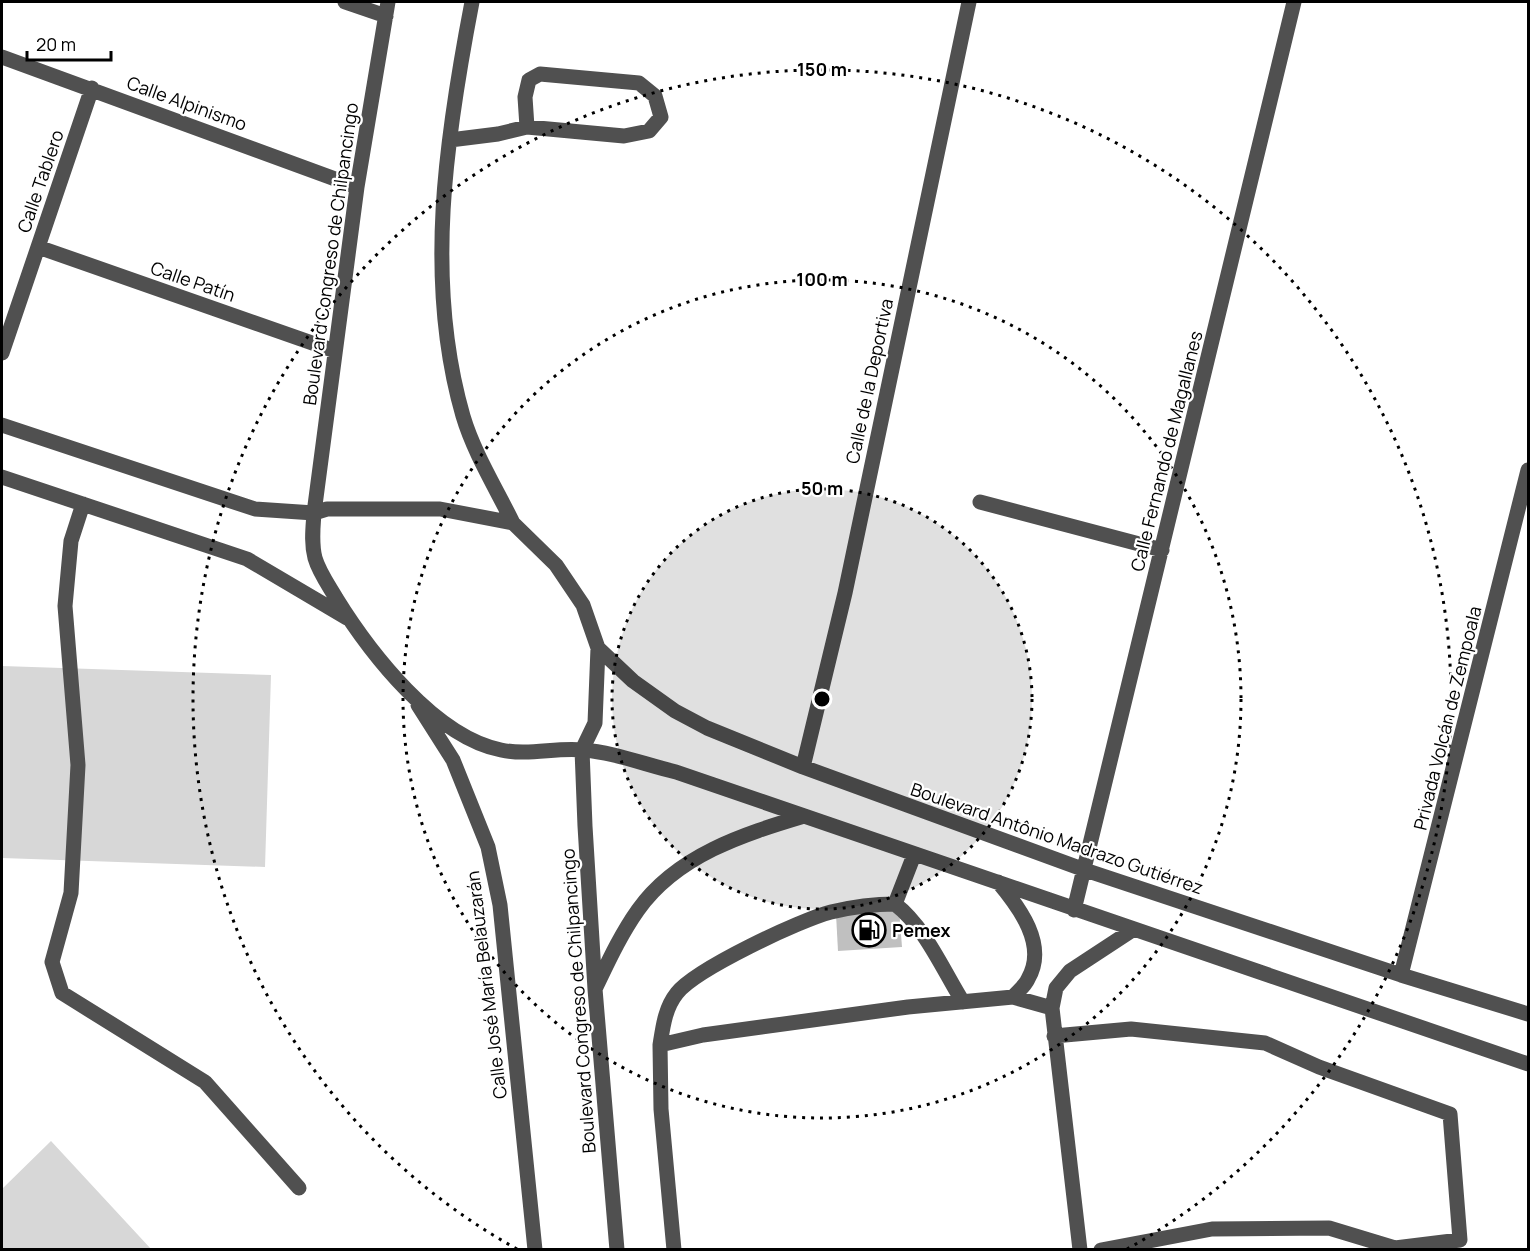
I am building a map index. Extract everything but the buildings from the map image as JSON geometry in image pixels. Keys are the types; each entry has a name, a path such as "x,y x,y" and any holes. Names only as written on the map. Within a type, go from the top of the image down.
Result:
{"street":[{"path":"345,2 387,9"},
{"path":"472,2 444,188 442,276 450,359 464,417 513,522 556,565 583,605 598,648 598,701 595,723 582,750"},
{"name":"Calle de la Deportiva","path":"803,768 845,593 969,2"},
{"name":"Calle Fernando de Magallanes","path":"1074,910 1294,2"},
{"name":"Boulevard Congreso de Chilpancingo","path":"387,9 357,187 314,513 312,547 316,561 349,619 382,663 413,697"},
{"name":"Calle Alpinismo","path":"2,57 92,88 357,187"},
{"path":"450,140 498,134 526,127 624,136 650,131 661,117 655,96 639,83 540,74 529,80 525,97 526,127"},
{"name":"Calle Tablero","path":"2,353 92,88"},
{"name":"Calle Patín","path":"38,247 335,351"},
{"path":"2,425 255,509 314,513 327,509 440,509 513,522"},
{"name":"Privada Volcán de Zempoala","path":"1401,975 1528,470"},
{"path":"2,477 247,559 349,619"},
{"path":"980,502 1162,550"},
{"path":"83,504 71,541 64,606 78,765 71,893 52,962 62,993 206,1082 299,1188"},
{"name":"Boulevard Antônio Madrazo Gutiérrez","path":"598,648 633,681 675,711 707,728 803,768 1085,870 1401,975 1528,1014"},
{"path":"413,697 465,737 500,750 542,753 582,750 676,772 1528,1065"},
{"name":"Calle José María Belauzarán","path":"413,697 453,760 488,848 500,905 535,1250"},
{"name":"Boulevard Congreso de Chilpancingo","path":"582,750 595,989 617,1250"},
{"path":"595,989 639,908 662,883 685,866 740,836 804,816"},
{"path":"895,904 914,855"},
{"path":"998,882 1021,909 1033,941 1033,960 1029,979 1013,997"},
{"path":"895,904 914,925 963,1002"},
{"path":"674,1250 660,1085 660,1045 665,1014 677,993 695,977 761,943 829,913 895,904"},
{"path":"1080,1250 1052,1008 1056,988 1070,970 1134,929"},
{"path":"660,1045 703,1035 1013,997 1052,1008"},
{"path":"1054,1036 1131,1029 1265,1043 1319,1067 1450,1114 1460,1240 1395,1248 1329,1228 1212,1229 1101,1250"}],"shaded area":[{"path":"2,666 271,675 265,867 2,858"},
{"path":"51,1141 151,1249 2,1249 2,1189"}],"place":[{"name":"Pemex","path":"869,930"}]}
